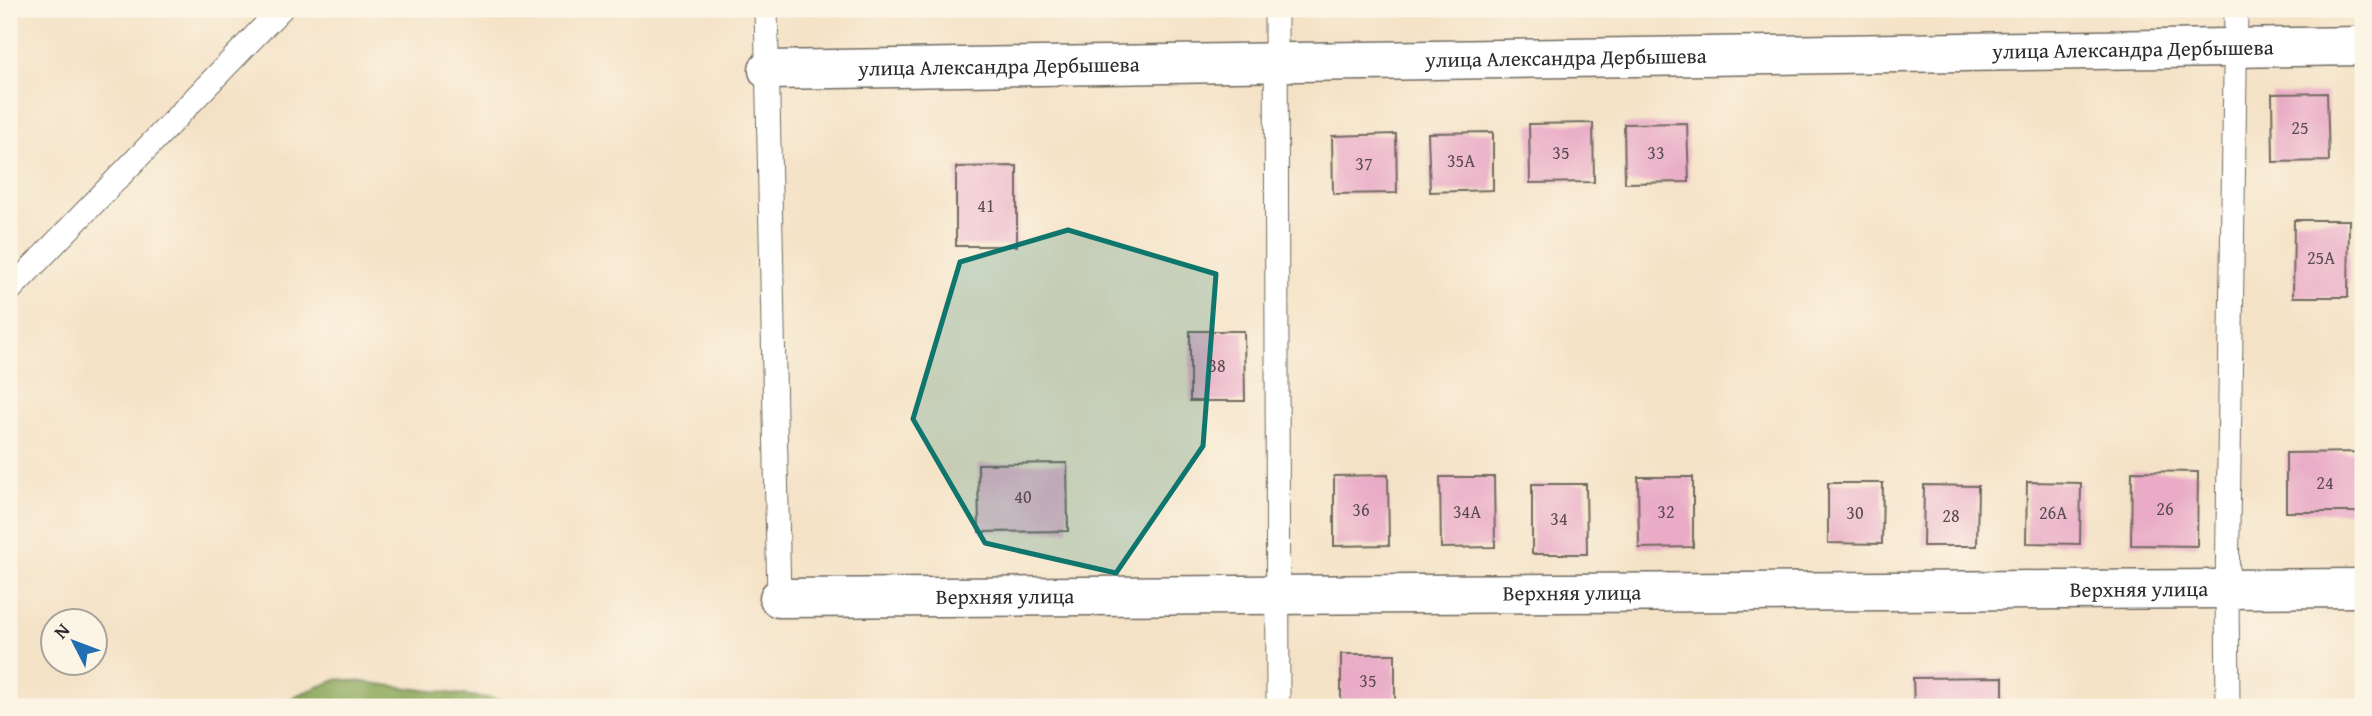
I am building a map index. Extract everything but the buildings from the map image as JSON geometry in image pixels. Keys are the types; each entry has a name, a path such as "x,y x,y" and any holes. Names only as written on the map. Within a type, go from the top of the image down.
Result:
{"street":[{"name":"улица Александра Дербышева","path":"768,70 2363,46"},
{"name":"Верхняя улица","path":"779,598 2363,588"}],"lane":[{"path":"9,292 281,9"},
{"path":"766,9 779,598"},
{"path":"1276,9 1278,707"},
{"path":"2228,707 2227,590 2236,9"}],"highlighted area":[{"path":"1068,230 1216,274 1203,446 1116,573 985,543 913,419 960,262"}],"green space":[{"path":"339,679 556,707 283,707 297,695"}]}
